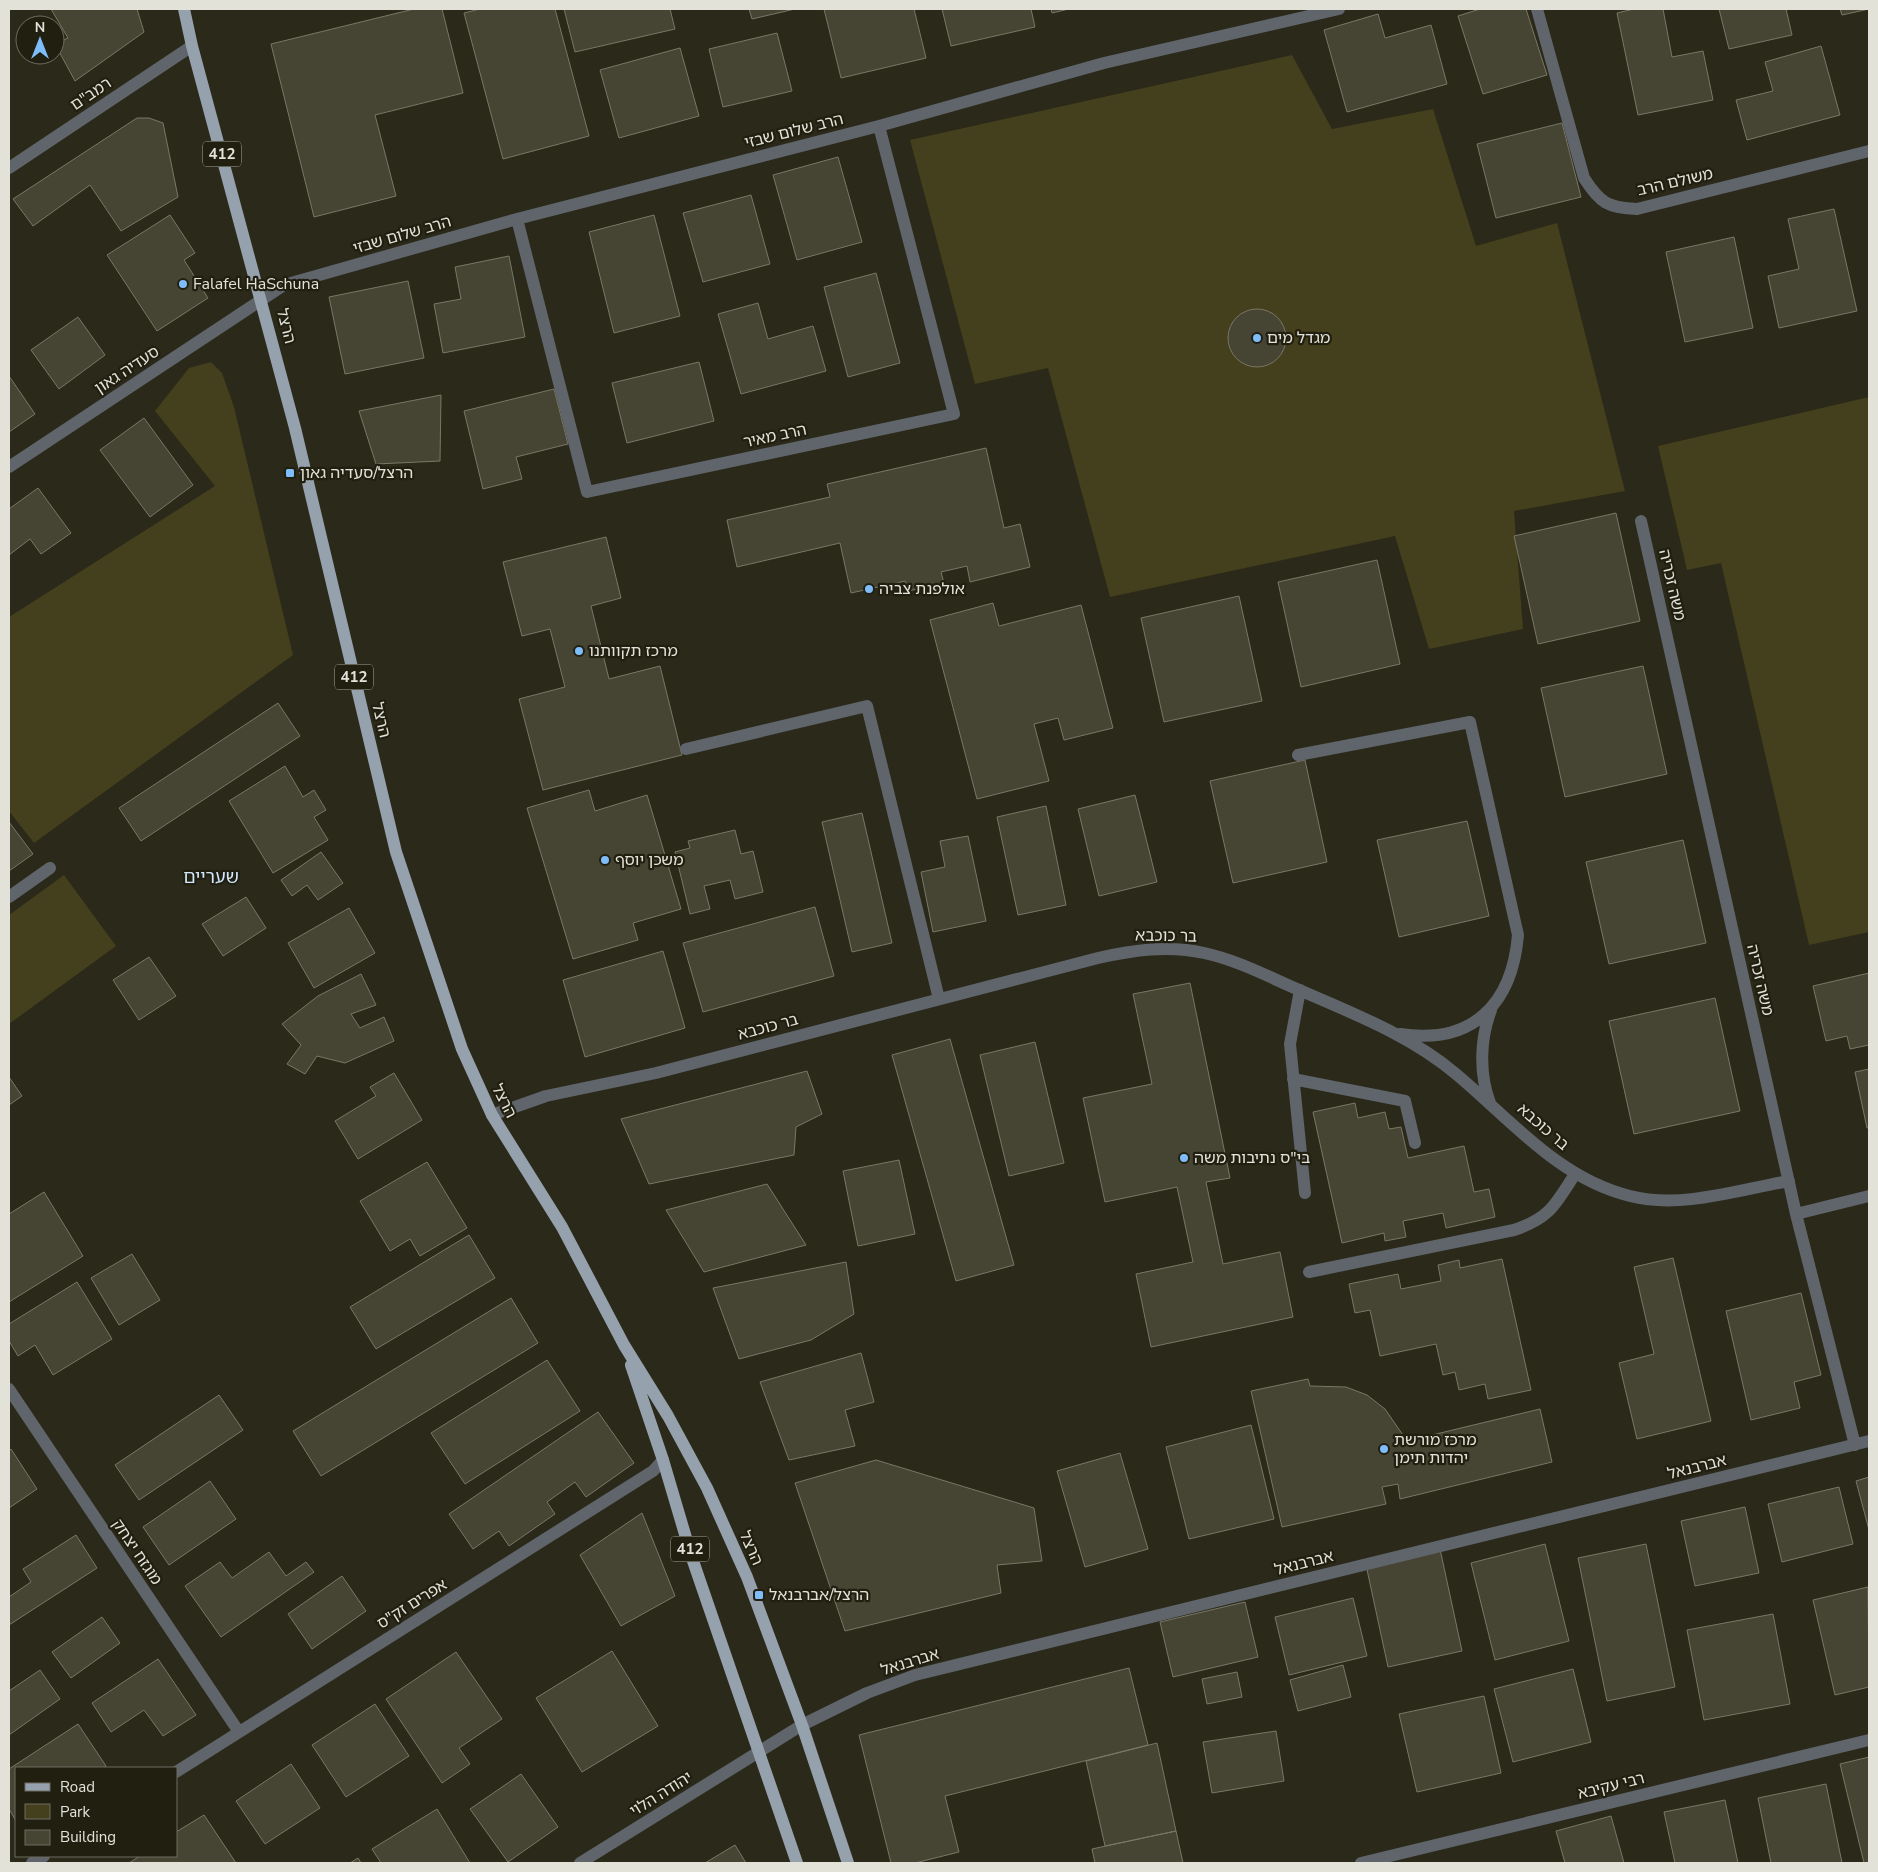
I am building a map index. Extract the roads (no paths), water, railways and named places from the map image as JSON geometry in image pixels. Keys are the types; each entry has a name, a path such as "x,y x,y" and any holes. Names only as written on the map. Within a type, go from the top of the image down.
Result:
{"main road":[{"name":"הרצל","path":"184,9 192,46 295,428 396,852 462,1049 492,1116 562,1227 624,1345 668,1416 707,1488 747,1577 802,1725 848,1863"},
{"name":"הרצל","path":"624,1345 663,1460 692,1558 797,1863"}],"street":[{"name":"הרב שלום שבזי","path":"262,300 284,285 518,219 879,126 1104,63 1339,9"},
{"name":"משולם הרב","path":"1537,9 1584,178 1596,198 1615,208 1637,209 1869,151"},
{"name":"רמב\"ם","path":"9,168 192,46"},
{"name":"הרב מאיר","path":"518,219 587,492 954,414 879,126"},
{"name":"סעדיה גאון","path":"9,467 262,300"},
{"name":"משה זכריה","path":"1641,521 1796,1214 1855,1445"},
{"path":"686,749 867,706 940,999"},
{"path":"1298,755 1470,722 1518,935 1515,962 1510,977 1503,993 1491,1010 1486,1027 1483,1054 1484,1082 1490,1103"},
{"path":"9,897 50,868"},
{"name":"בר כוכבא","path":"492,1116 560,1092 656,1073 1098,958 1129,951 1159,949 1217,956 1300,990 1393,1033 1448,1068 1575,1174 1616,1192 1639,1198 1664,1200 1697,1198 1789,1181"},
{"path":"1300,990 1290,1044 1305,1193"},
{"path":"1393,1033 1420,1036 1448,1033 1466,1027 1491,1010"},
{"path":"1293,1079 1404,1101 1415,1143"},
{"path":"1309,1272 1514,1230 1534,1224 1548,1214 1575,1174"},
{"path":"1796,1214 1869,1196"},
{"name":"מוגזח יצחק","path":"9,1389 239,1732"},
{"name":"אברבנאל","path":"760,1752 802,1725 867,1693 915,1675 1869,1442"},
{"name":"אפרים זק\"ס","path":"178,1771 653,1471 663,1460"},
{"name":"רבי עקיבא","path":"1360,1863 1869,1740"},
{"name":"יהודה הלוי","path":"580,1863 760,1752"}],"place":[{"name":"Falafel HaSchuna","path":"183,284"},
{"name":"מגדל מים","path":"1257,338"},
{"name":"הרצל/סעדיה גאון","path":"290,473"},
{"name":"אולפנת צביה","path":"869,589"},
{"name":"מרכז תקוותנו","path":"579,651"},
{"name":"משכן יוסף","path":"605,860"},
{"name":"בי\"ס נתיבות משה","path":"1184,1158"},
{"name":"מרכז מורשת יהדות תימן","path":"1384,1449"},
{"name":"הרצל/אברבנאל","path":"759,1595"}],"district":[{"name":"שעריים","path":"211,877"}]}
